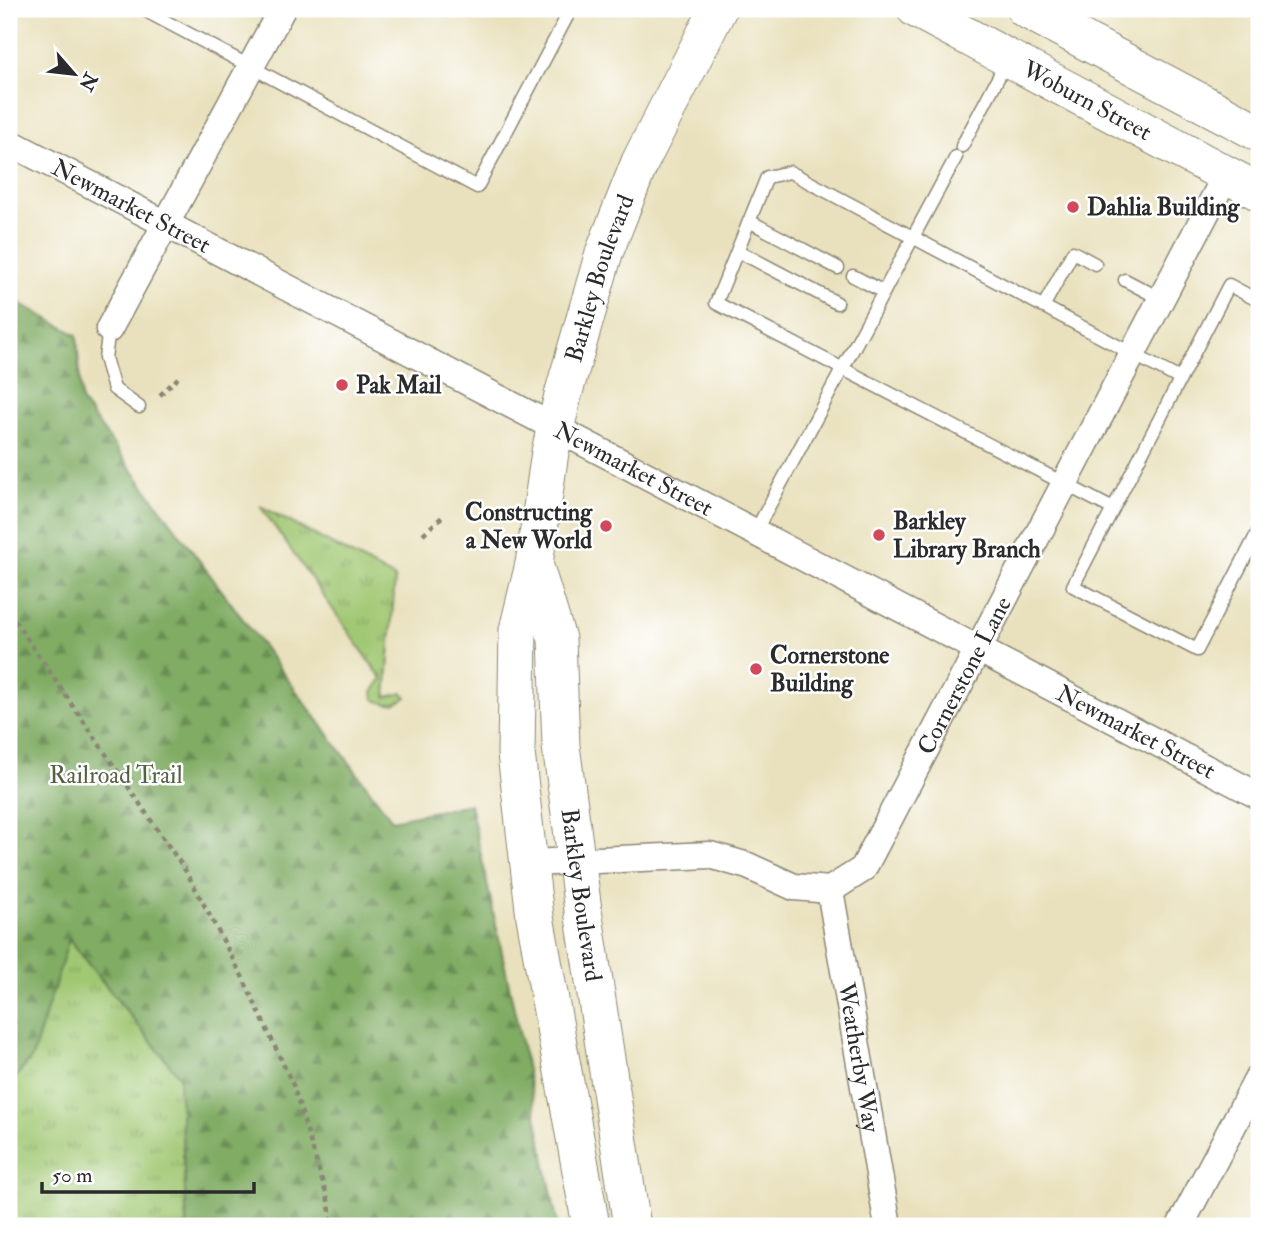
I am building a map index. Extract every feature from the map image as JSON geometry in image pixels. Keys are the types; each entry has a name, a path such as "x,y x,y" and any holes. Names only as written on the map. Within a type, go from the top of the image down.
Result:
{"main road":[{"name":"Barkley Boulevard","path":"591,1226 535,917 516,739 518,630 534,564 542,500 563,395 612,231 640,162 718,9"},
{"name":"Woburn Street","path":"916,9 1259,192"},
{"name":"Woburn Street","path":"1025,9 1259,133"},
{"name":"Barkley Boulevard","path":"534,564 557,639 561,746 632,1226"}],"street":[{"path":"109,329 282,9"},
{"name":"Newmarket Street","path":"9,142 1259,796"},
{"name":"Cornerstone Lane","path":"830,890 863,869 1226,174"},
{"path":"529,863 710,855 748,866 794,887 830,890"},
{"name":"Weatherby Way","path":"830,890 888,1226"},
{"path":"1180,1226 1259,1076"}],"lane":[{"path":"142,9 477,187 571,9"},
{"path":"755,533 1009,58"},
{"path":"1113,509 716,303 767,177 790,172 1180,379"},
{"path":"750,221 838,268"},
{"path":"738,251 837,303"},
{"path":"1043,307 1073,252 1095,264"},
{"path":"853,276 884,292"},
{"path":"1125,280 1161,299"},
{"path":"1259,301 1229,285 1073,586 1196,650 1259,530"},
{"path":"109,329 105,358 114,389 139,407"}],"path":[{"path":"160,395 178,378"},
{"path":"423,534 442,517"},
{"path":"9,612 187,873 242,976 293,1086 328,1200 333,1226"}],"green space":[{"name":"Railroad Trail","path":"9,297 77,335 81,401 392,820 470,804 558,1226 187,1226 179,1076 69,939 32,1058 9,1085"},
{"path":"260,506 395,578 386,697 403,693 407,697 391,704 374,699 373,692 382,679"},
{"path":"68,939 179,1076 187,1226 9,1226 9,1085 32,1057"}],"place":[{"name":"Dahlia Building","path":"1073,207"},
{"name":"Pak Mail","path":"342,385"},
{"name":"Constructing a New World","path":"606,526"},
{"name":"Barkley Library Branch","path":"879,535"},
{"name":"Cornerstone Building","path":"756,669"}]}
